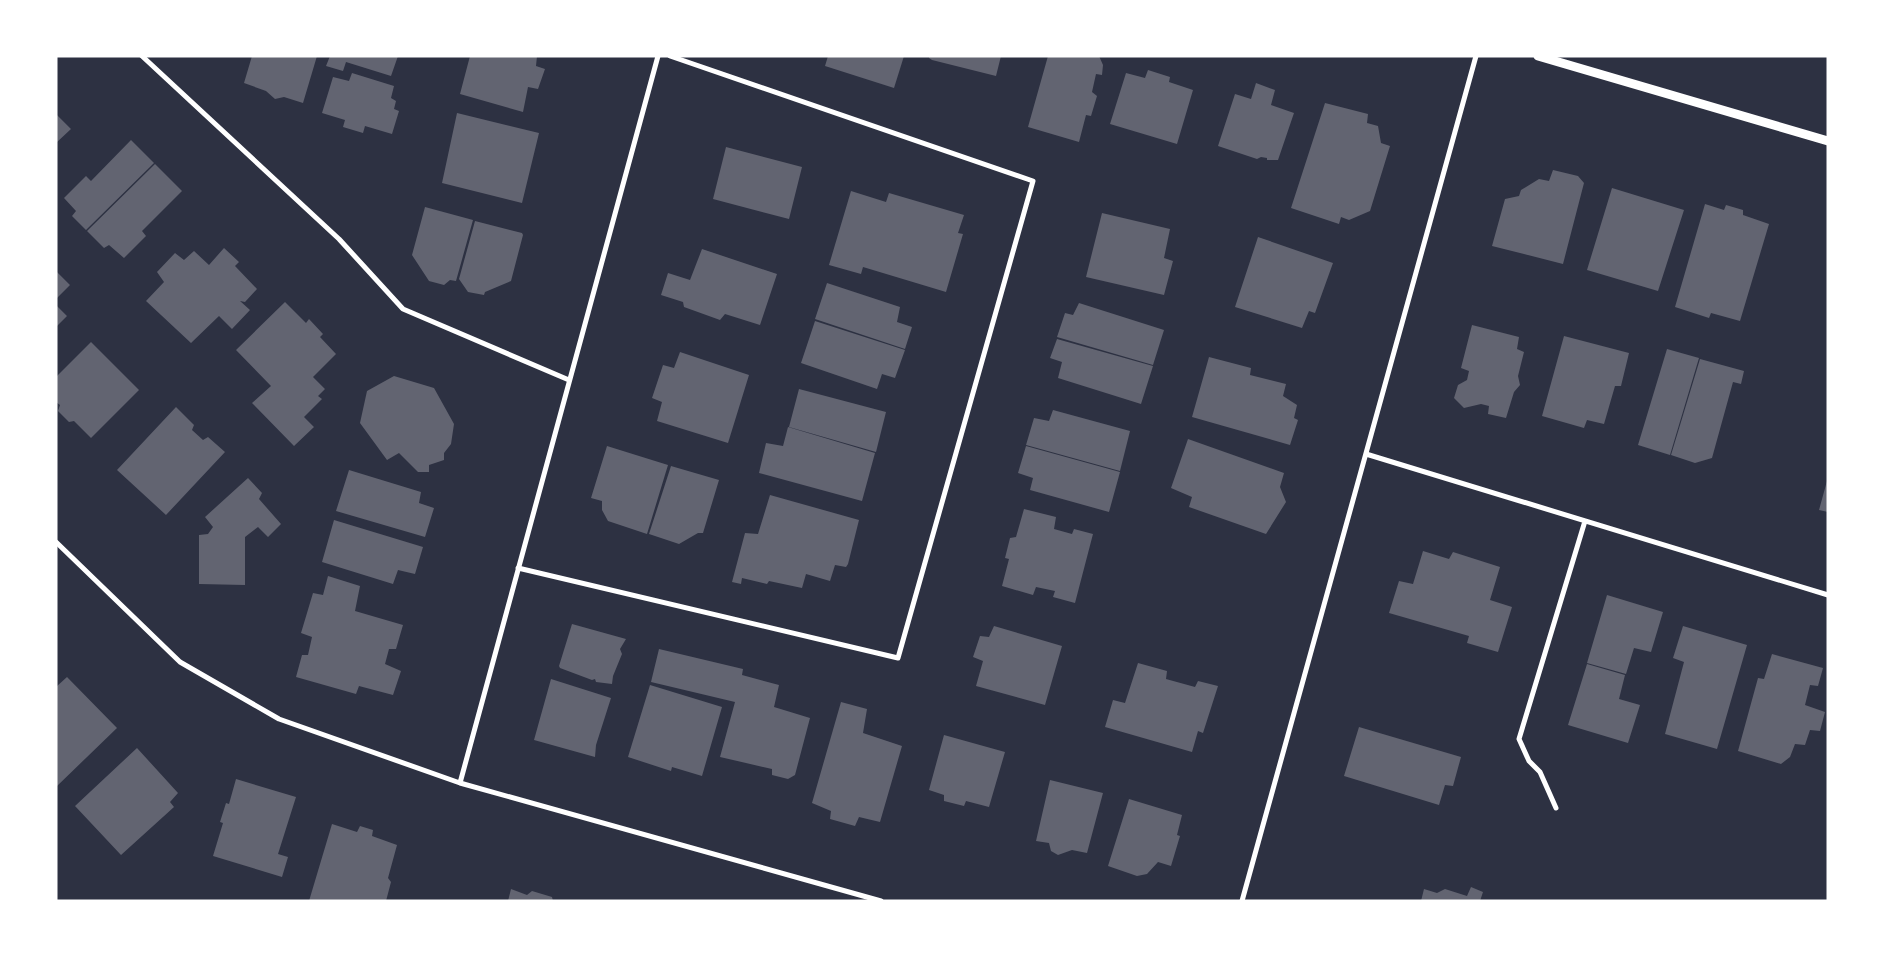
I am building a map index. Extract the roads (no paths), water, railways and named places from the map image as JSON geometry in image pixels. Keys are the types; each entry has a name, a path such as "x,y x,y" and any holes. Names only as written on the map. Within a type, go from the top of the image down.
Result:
{"street":[{"path":"142,56 339,239 404,308 569,380"},
{"path":"460,783 658,56"},
{"path":"518,568 898,658 1033,180 670,56"},
{"path":"1242,901 1476,56"},
{"path":"1538,56 1828,141"},
{"path":"1366,454 1828,595"},
{"path":"1556,808 1540,772 1529,761 1520,739 1585,521"},
{"path":"56,542 180,662 279,719 460,783 881,901"}]}
